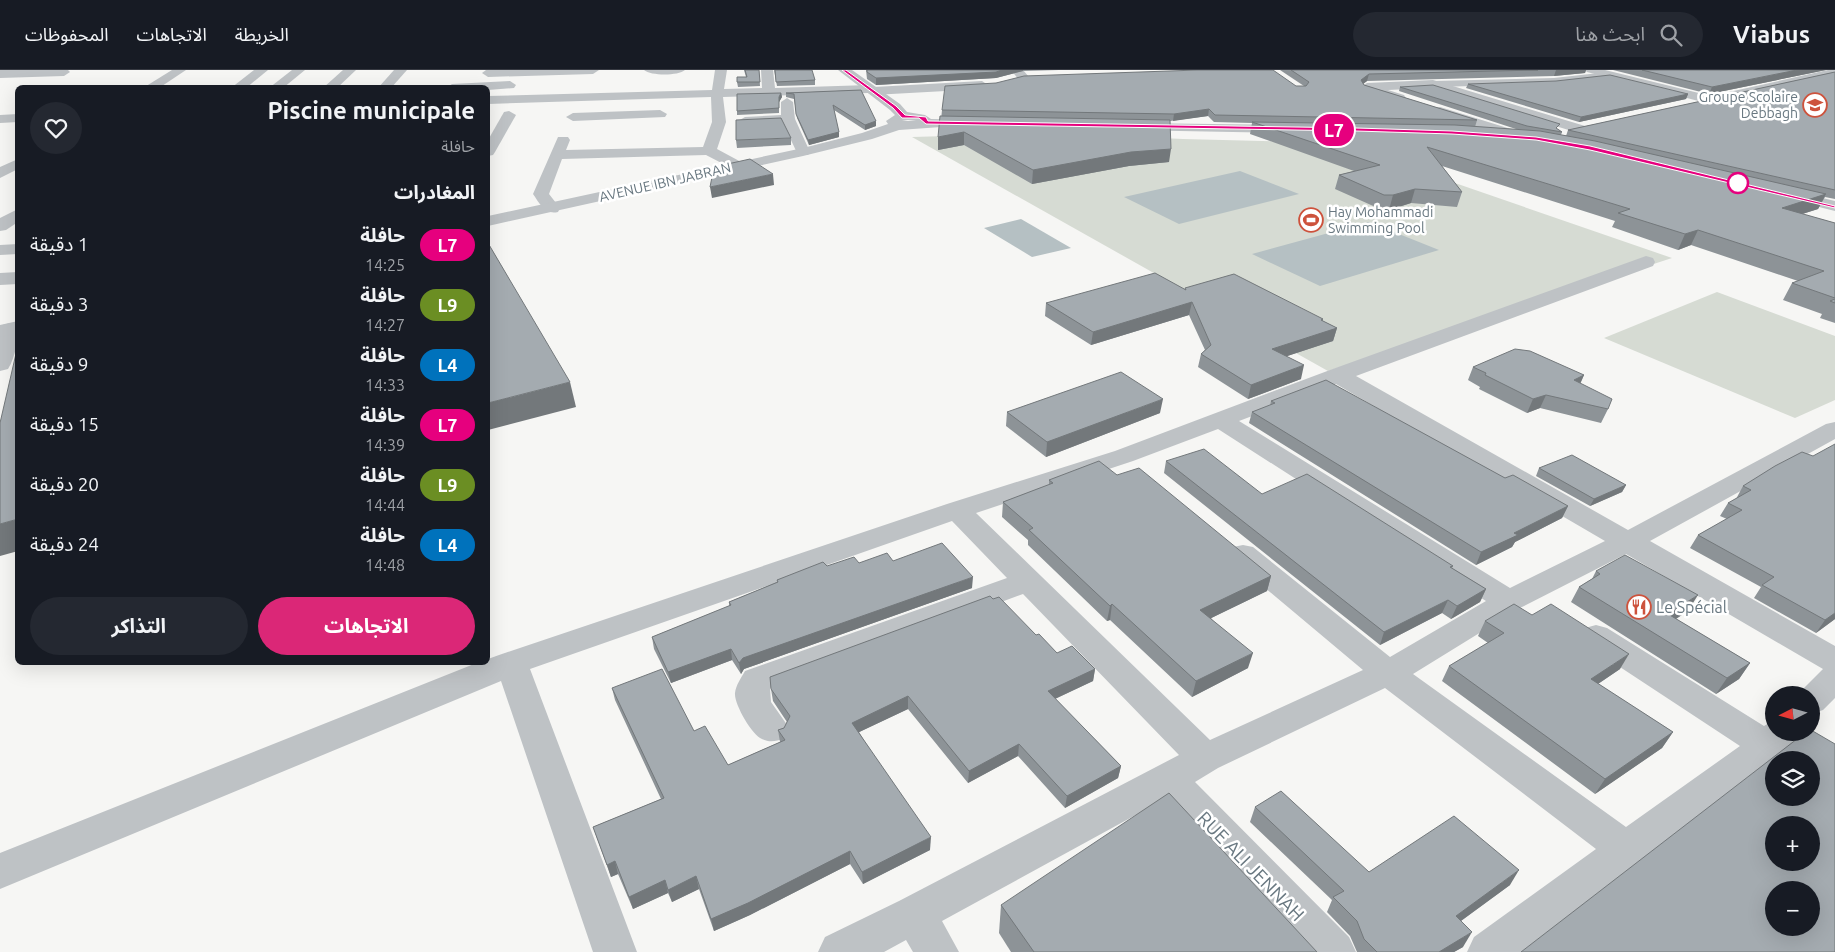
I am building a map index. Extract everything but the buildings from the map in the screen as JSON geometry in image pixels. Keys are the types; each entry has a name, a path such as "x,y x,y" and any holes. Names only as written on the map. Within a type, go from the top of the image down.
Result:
{"street":[{"path":"154,85 180,70"},
{"path":"241,85 262,70"},
{"path":"332,85 350,70"},
{"path":"387,85 401,70"},
{"path":"476,74 505,71 593,70"},
{"path":"767,70 769,92"},
{"path":"844,70 894,107 901,121"},
{"path":"1591,70 1710,100"},
{"path":"0,74 65,71"},
{"path":"40,84 65,71"},
{"path":"1682,106 1710,100 1790,76 1835,72"},
{"path":"281,85 304,73"},
{"path":"296,85 304,73"},
{"path":"440,85 449,74"},
{"path":"648,75 681,74"},
{"path":"709,151 719,117 718,75"},
{"path":"1010,82 1024,75"},
{"path":"1410,101 1367,87 1554,81 1608,75"},
{"path":"571,83 600,82"},
{"path":"490,100 717,95 996,84"},
{"path":"1433,84 1584,128 1554,134"},
{"path":"490,86 521,85"},
{"path":"787,92 788,119 803,152"},
{"path":"495,118 580,98"},
{"path":"552,208 541,194 580,98"},
{"path":"1426,106 1529,138 1461,133"},
{"path":"701,112 719,117 788,119"},
{"path":"573,117 673,113"},
{"path":"633,153 646,114"},
{"path":"490,148 509,115"},
{"path":"0,119 15,118"},
{"name":"AVENUE IBN JABRAN","path":"490,221 803,152 867,136 901,121 917,126 926,123 994,124"},
{"path":"1115,127 1298,129"},
{"path":"556,155 709,151 738,166"},
{"path":"0,173 15,155"},
{"path":"1768,190 1835,206"},
{"path":"15,216 0,226 15,225"},
{"path":"0,250 15,249"},
{"path":"0,871 512,663 957,510 1124,456 1646,262"},
{"path":"0,279 15,278"},
{"path":"0,364 9,329"},
{"path":"1338,375 1835,661"},
{"path":"1220,419 1765,734"},
{"path":"840,952 1169,780 1205,758 1540,605 1629,541 1835,430"},
{"path":"1124,456 1147,475"},
{"path":"957,510 1205,758"},
{"path":"1222,537 1388,673 1626,848"},
{"path":"772,730 753,703 752,688 757,680 1028,581"},
{"path":"512,663 615,952"},
{"path":"1820,692 1835,677"},
{"path":"1489,952 1771,741"},
{"name":"RUE ALI JENNAH","path":"1169,780 1334,952"},
{"path":"914,915 937,952"}],"shaded area":[{"name":"Hay Mohammadi Swimming Pool","path":"1048,133 1339,143 1672,258 1328,371 912,137"},
{"path":"1240,171 1299,194 1179,224 1124,197"},
{"path":"1021,219 1071,248 1032,257 984,228"},
{"path":"1369,222 1439,250 1320,286 1252,254"},
{"path":"1717,292 1835,336 1835,400 1795,418 1604,338"}],"bus line":[{"name":"L7","path":"844,70 904,116 924,118 927,121 926,123 1452,132 1536,138 1590,148 1835,206"}],"place":[{"name":"Groupe Scolaire Debbagh","path":"1815,105"},
{"name":"Hay Mohammadi Swimming Pool","path":"1311,220"},
{"name":"Le Spécial","path":"1639,607"}]}
